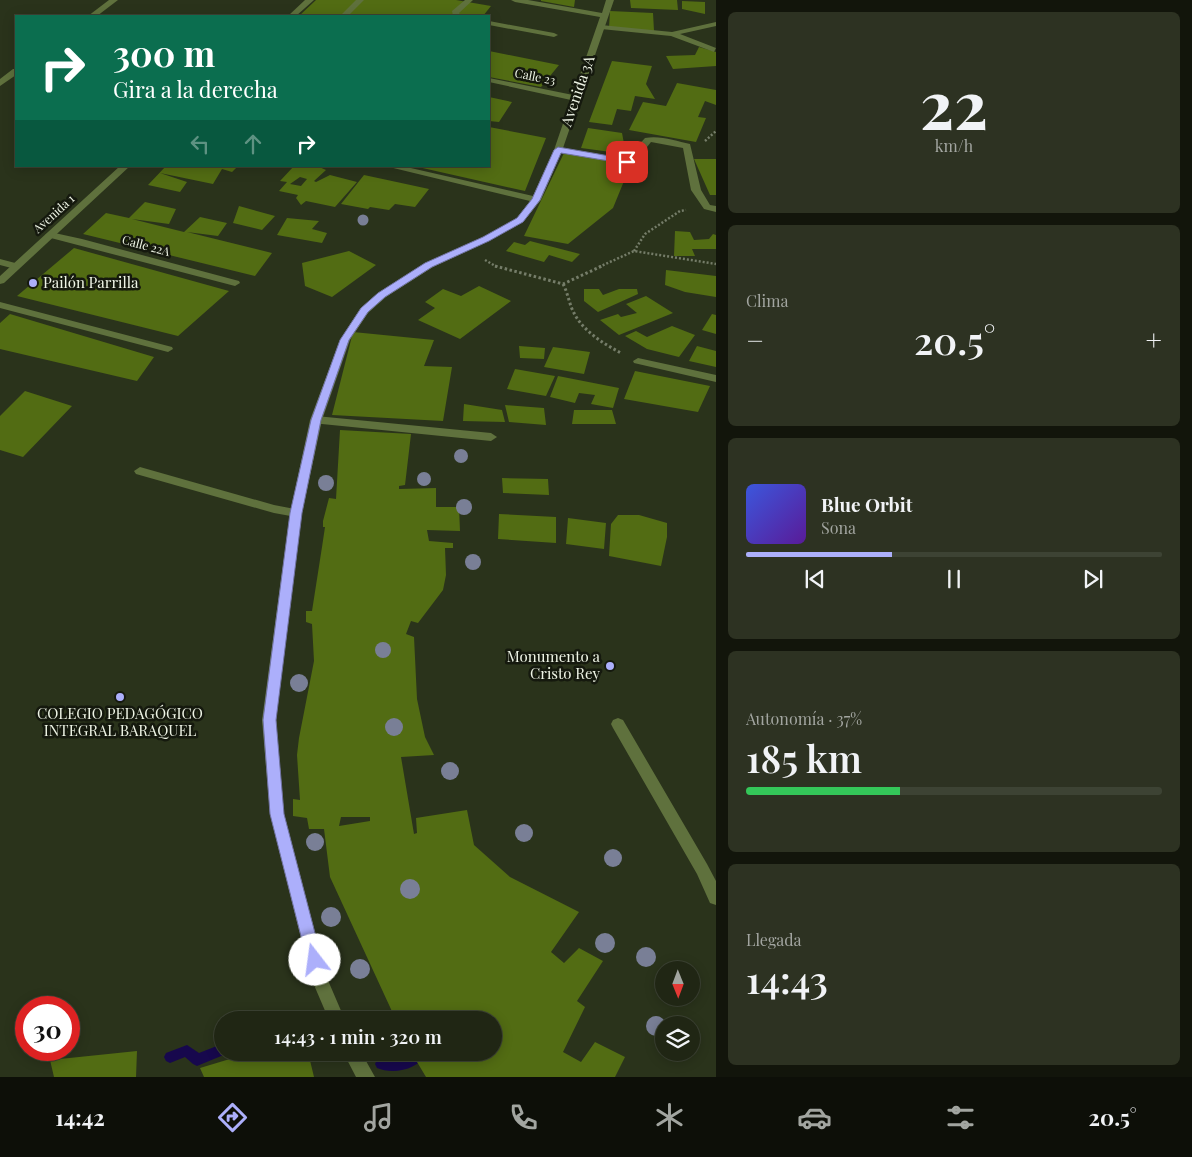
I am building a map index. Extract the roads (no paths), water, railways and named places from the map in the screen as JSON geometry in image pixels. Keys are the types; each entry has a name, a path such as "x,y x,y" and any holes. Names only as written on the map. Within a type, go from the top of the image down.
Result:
{"street":[{"path":"93,15 114,0"},
{"path":"293,15 310,0"},
{"path":"345,15 360,0"},
{"path":"457,15 456,13 469,0"},
{"path":"515,0 605,16"},
{"name":"Avenida 3A","path":"333,1011 319,978 277,814 269,720 296,513 316,420 345,340 364,310 382,295 429,265 486,239 520,220 536,200 558,150 610,0"},
{"path":"490,23 554,35"},
{"path":"672,34 716,24"},
{"path":"601,27 672,34 714,50"},
{"path":"2,79 15,72"},
{"path":"2,79 15,80"},
{"name":"Calle 23","path":"490,80 576,98"},
{"path":"558,150 627,162 632,160 648,140 655,139 687,146 696,190 711,208"},
{"name":"Avenida 1","path":"0,281 125,167"},
{"path":"393,167 536,200"},
{"name":"Calle 22A","path":"50,235 235,283"},
{"path":"0,262 15,266"},
{"path":"1,306 168,349"},
{"path":"638,361 716,378"},
{"path":"316,420 491,436"},
{"path":"140,471 274,509 296,513"},
{"path":"618,724 702,869 716,898"},
{"path":"356,1061 366,1077"}],"waterway":[{"path":"170,1057 187,1051 197,1060 214,1053"},
{"path":"381,1064 403,1064 410,1061"}],"place":[{"name":"Pailón Parrilla","path":"33,283"},
{"name":"Monumento a Cristo Rey","path":"610,666"},
{"name":"COLEGIO PEDAGÓGICO INTEGRAL BARAQUEL","path":"120,697"}]}
